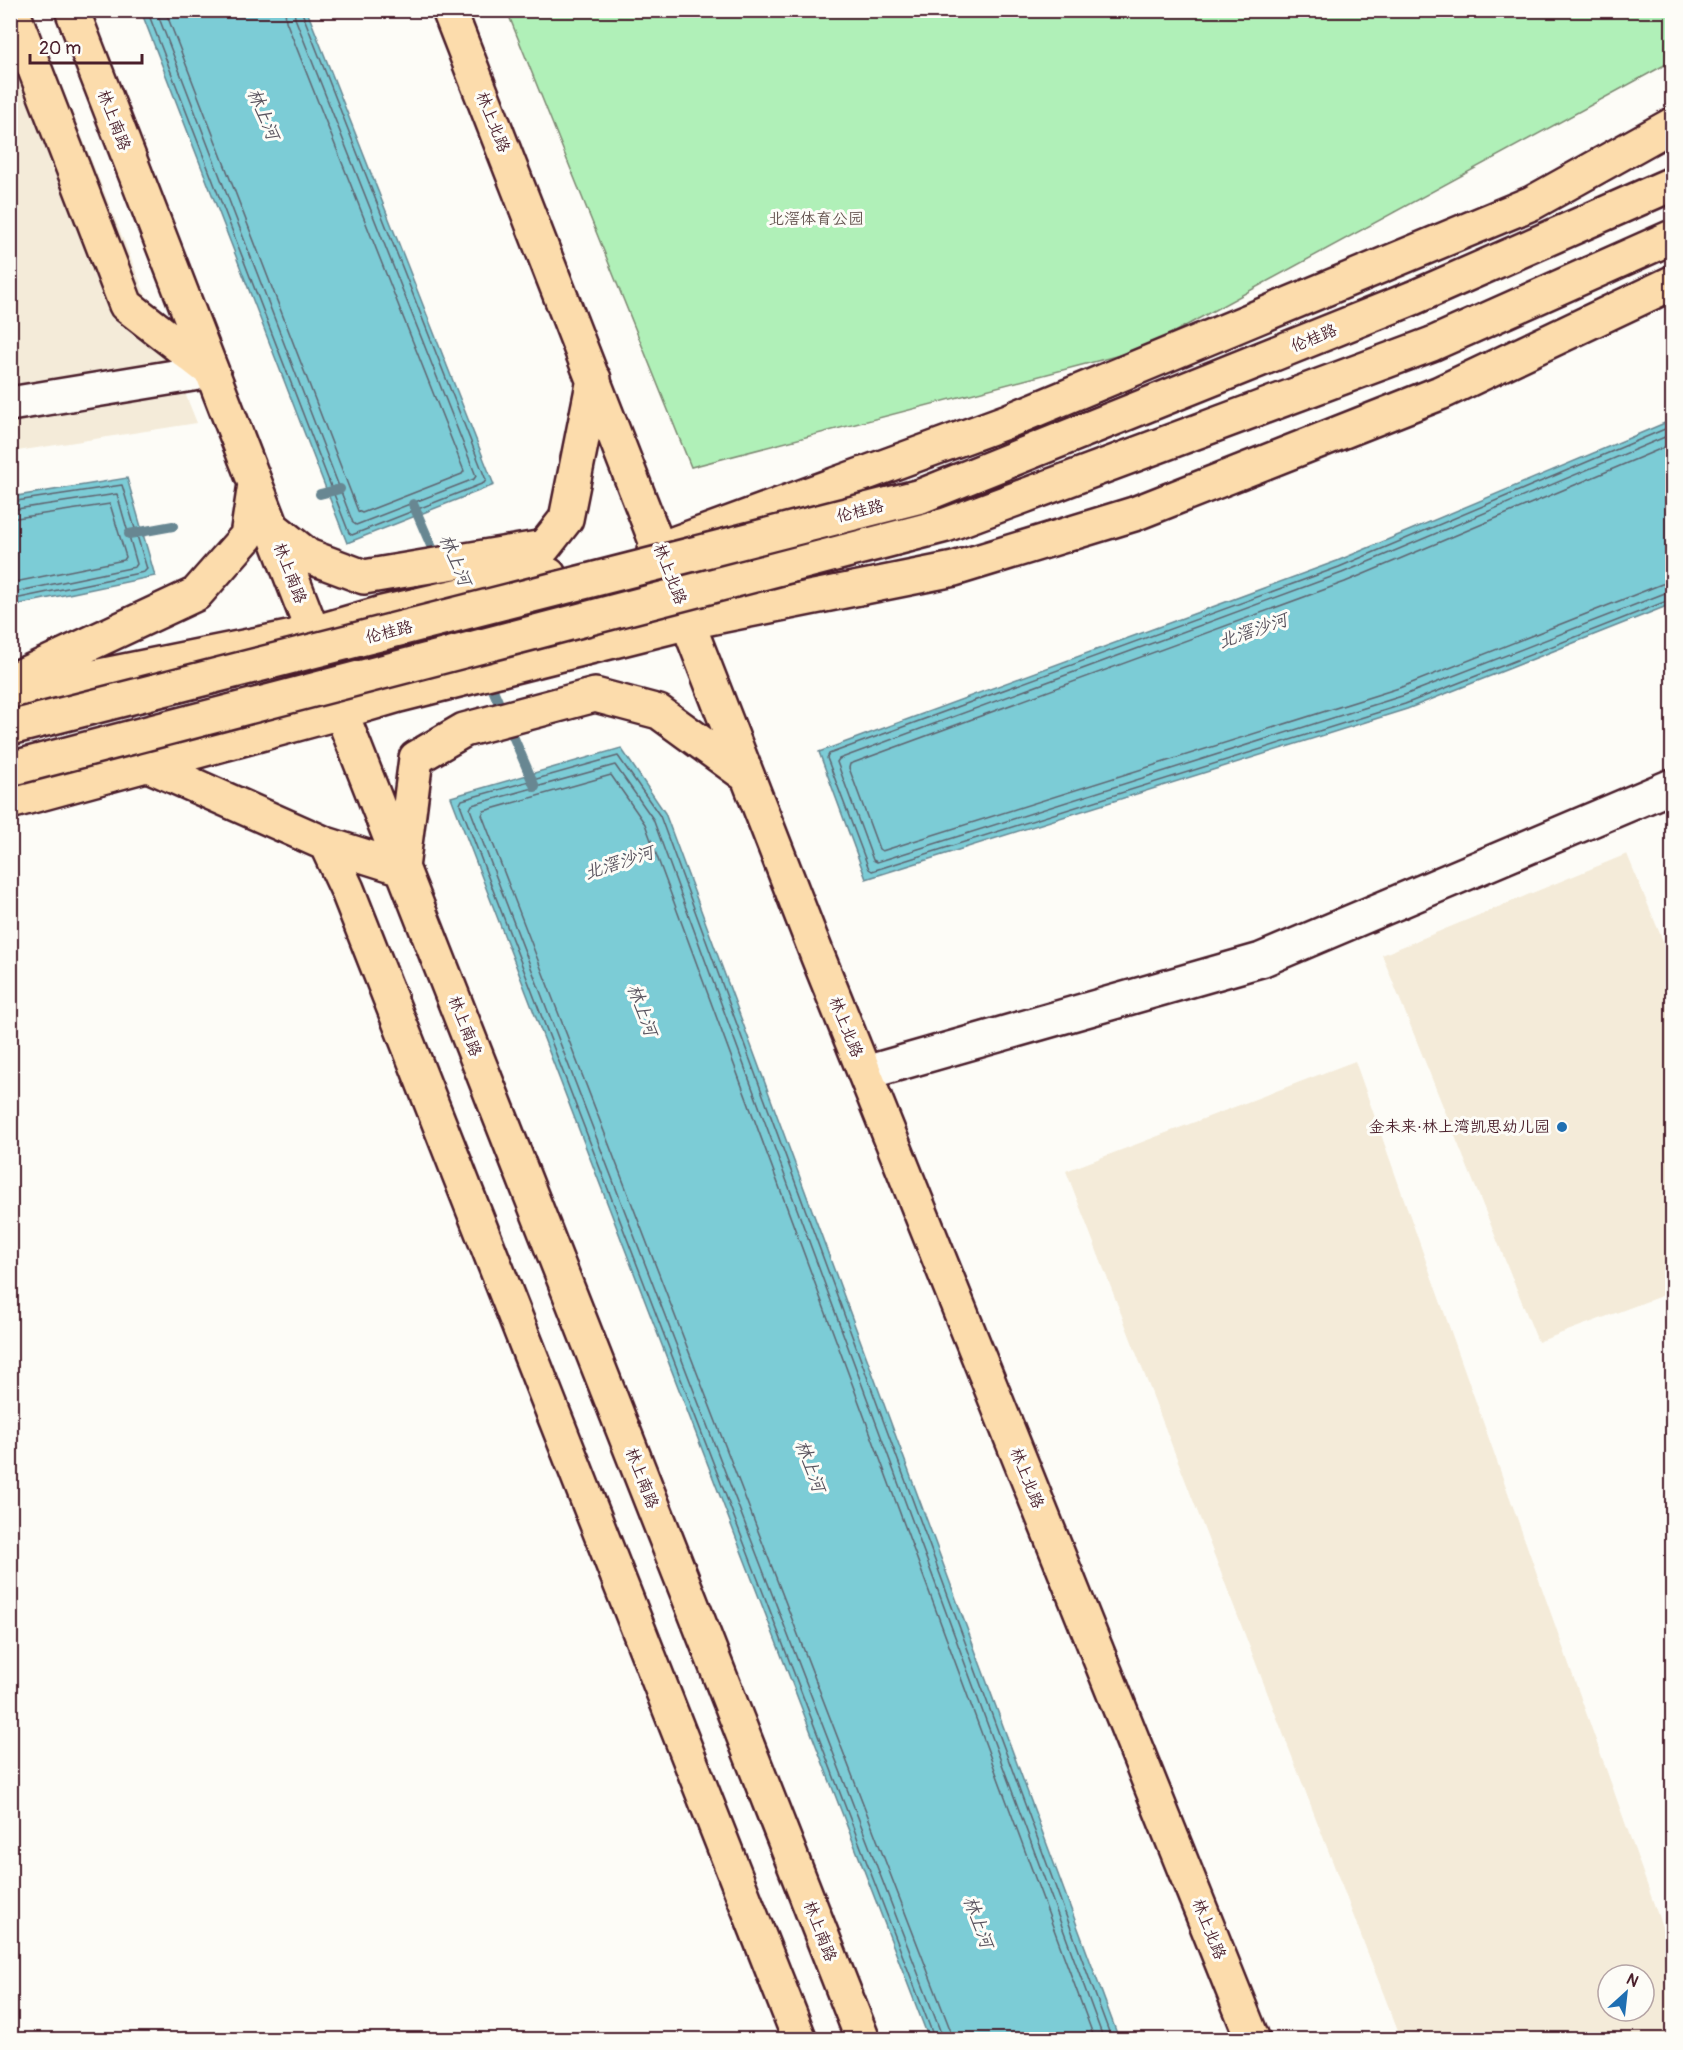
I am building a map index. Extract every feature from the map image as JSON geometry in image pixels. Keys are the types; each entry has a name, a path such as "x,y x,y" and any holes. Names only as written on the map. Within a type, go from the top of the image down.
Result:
{"main road":[{"path":"12,10 126,306 211,371"},
{"name":"林上南路","path":"72,10 256,483 341,712 863,2040"},
{"name":"林上北路","path":"449,10 818,957 1253,2040"},
{"path":"10,694 313,633 382,613 660,550 1008,421 1532,203 1672,124"},
{"name":"伦桂路","path":"10,728 921,496 1413,298 1672,184"},
{"path":"10,769 946,525 1432,344 1672,237"},
{"path":"10,802 341,712 399,694 689,622 954,569 1134,514 1440,393 1672,283"},
{"path":"272,528 308,556 364,577 544,547 566,519 594,380"},
{"path":"10,681 196,594 247,536 256,483"},
{"path":"148,765 326,844 402,868 416,758 464,730 595,694 659,712 747,776"},
{"path":"326,844 348,889 800,2040"}],"street":[{"path":"10,404 211,371"},
{"path":"865,1073 1261,960 1672,786"}],"shaded area":[{"path":"31,10 197,423 11,452 10,11"},
{"name":"金未来·林上湾凯思幼儿园","path":"1627,854 1672,963 1672,1292 1538,1342 1382,955"},
{"path":"1355,1061 1672,1955 1672,2039 1401,2039 1066,1171"}],"green space":[{"name":"北滘体育公园","path":"1672,10 1672,61 1143,349 691,467 507,11"}],"water":[{"path":"141,11 307,11 494,485 347,543"},
{"name":"北滘沙河","path":"1672,420 1672,604 1407,709 866,879 819,752 1337,561"},
{"path":"127,478 155,576 11,606 11,497"},
{"name":"北滘沙河","path":"621,748 665,813 1119,2039 929,2039 451,797"}],"waterway":[{"path":"320,494 340,489"},
{"name":"林上河","path":"413,504 452,594"},
{"path":"129,534 173,526"},
{"name":"林上河","path":"488,678 535,787"}],"place":[{"name":"金未来·林上湾凯思幼儿园","path":"1562,1127"}]}
